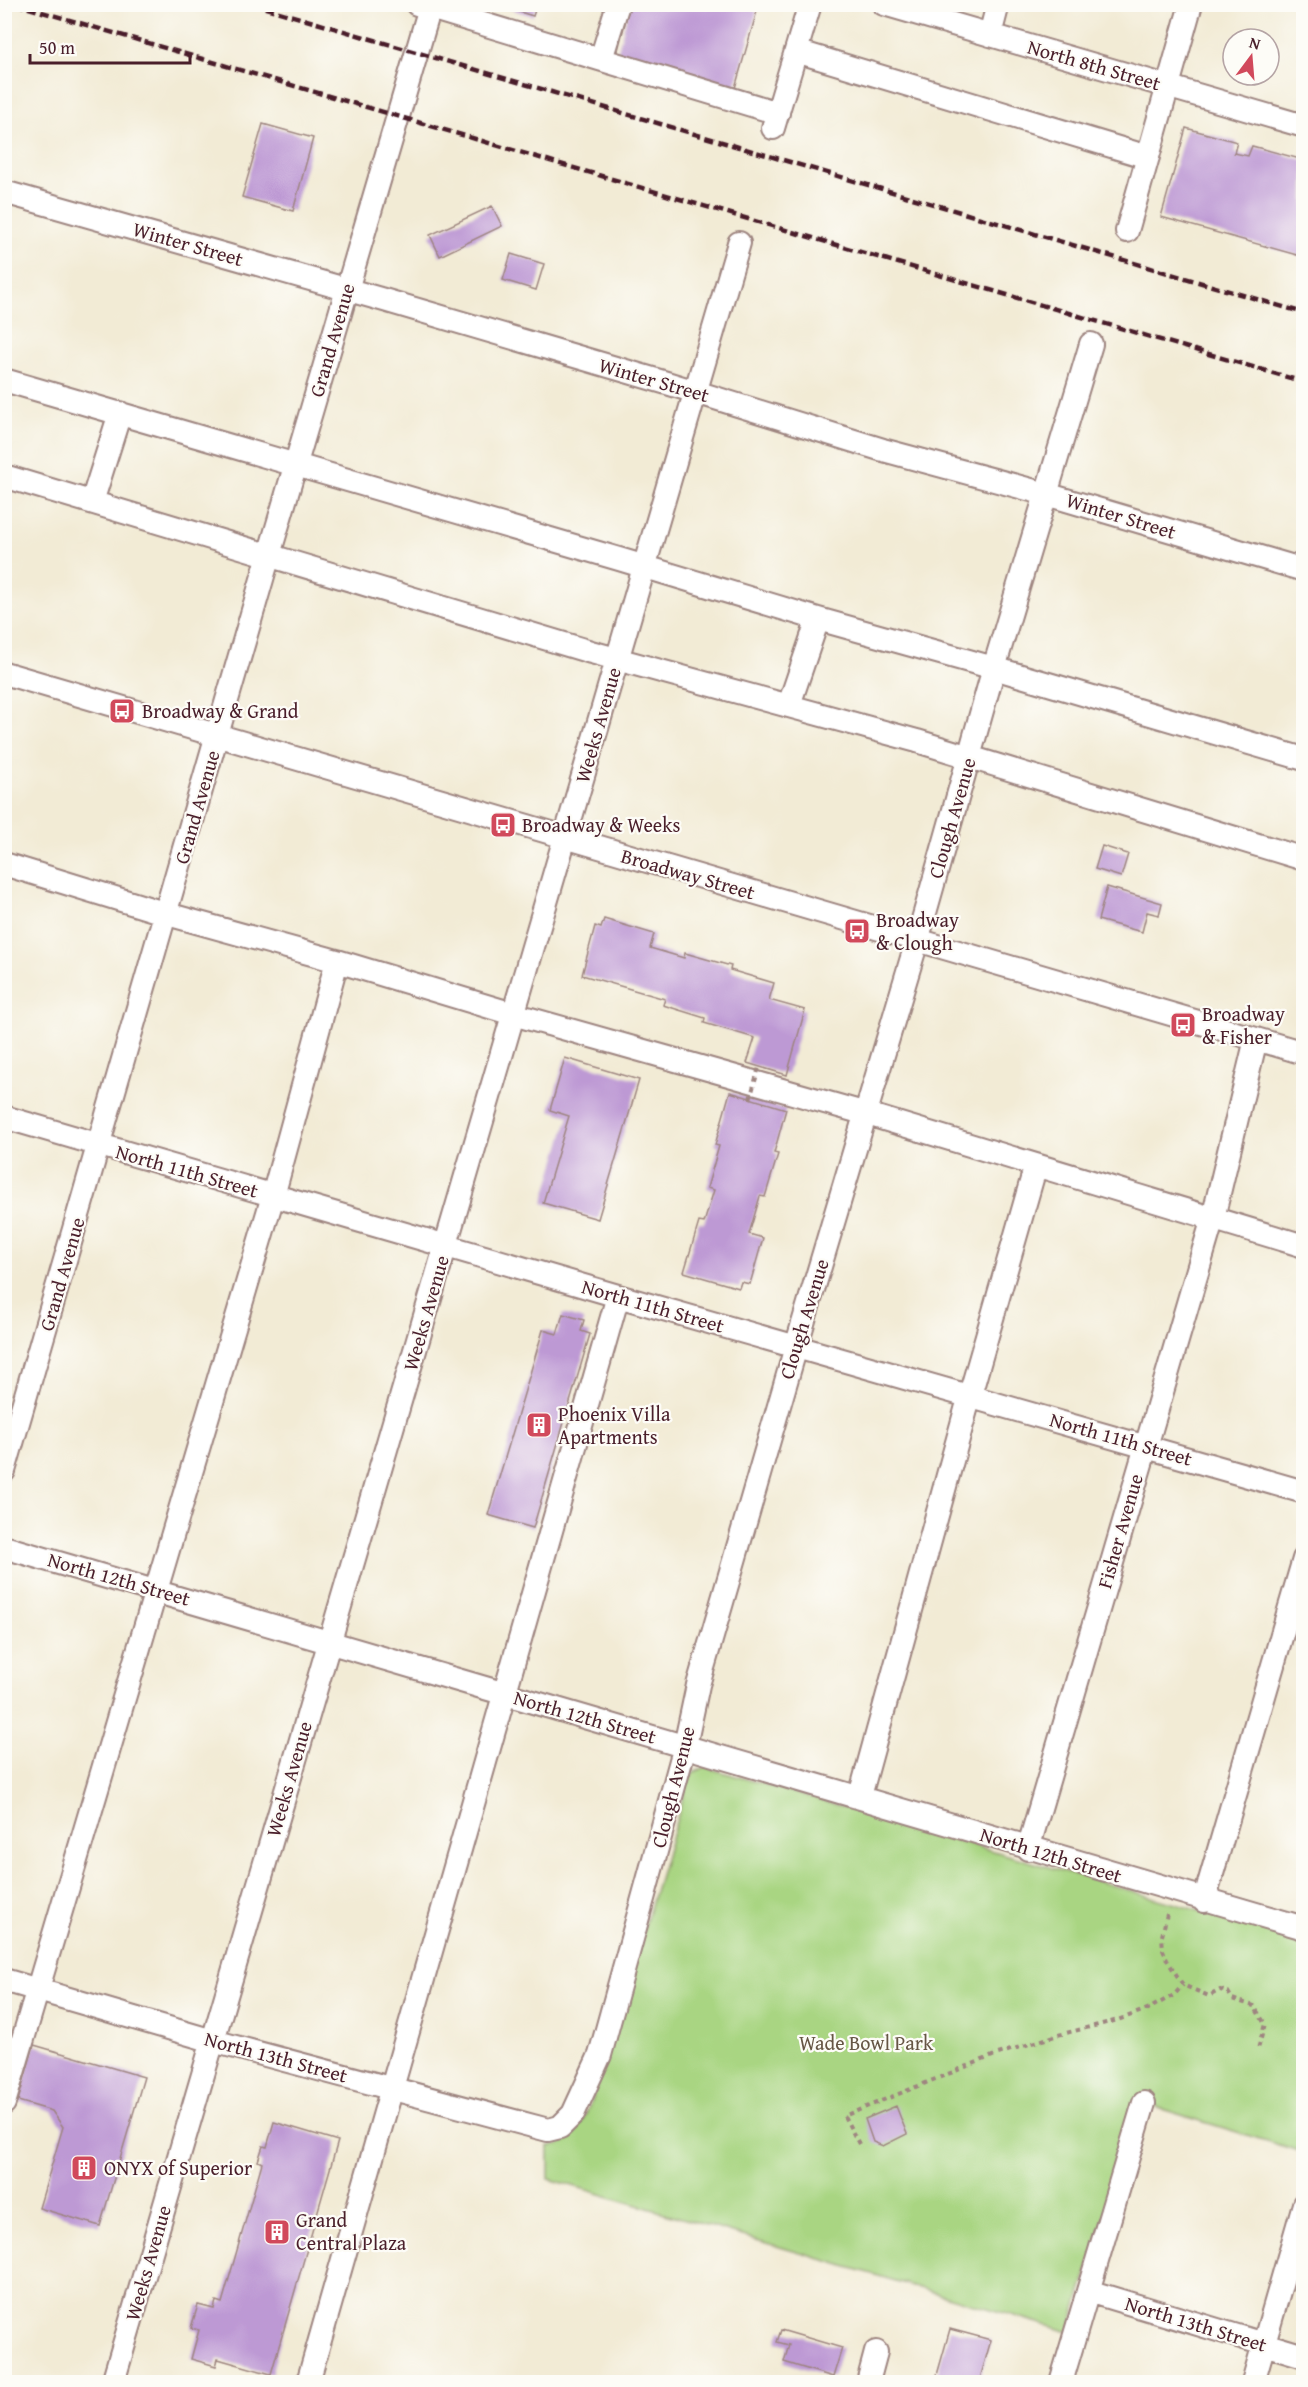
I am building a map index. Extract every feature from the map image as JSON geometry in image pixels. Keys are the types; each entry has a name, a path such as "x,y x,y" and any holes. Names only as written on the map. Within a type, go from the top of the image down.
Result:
{"street":[{"path":"601,60 618,4"},
{"path":"426,6 601,60 776,120 810,4"},
{"name":"North 8th Street","path":"884,4 1304,126"},
{"path":"990,35 998,4"},
{"path":"1127,231 1191,4"},
{"name":"Grand Avenue","path":"4,1471 347,290 426,6"},
{"path":"796,51 1148,157"},
{"name":"Winter Street","path":"4,192 696,392 883,450 1046,494 1304,570"},
{"name":"Weeks Avenue","path":"112,2382 740,243"},
{"name":"Clough Avenue","path":"548,2130 560,2127 573,2114 600,2055 685,1746 698,1685 796,1347 867,1114 994,668 1091,344"},
{"path":"4,380 645,567 818,620 994,668 1304,759"},
{"path":"92,502 120,414"},
{"path":"4,476 618,659 789,705 969,758 1304,859"},
{"path":"789,705 818,620"},
{"name":"Broadway Street","path":"4,673 1304,1053"},
{"path":"4,864 167,914 867,1114 1304,1246"},
{"path":"4,2103 273,1196 337,961"},
{"name":"Fisher Avenue","path":"1028,1849 1213,1218 1256,1039"},
{"name":"North 11th Street","path":"4,1117 618,1296 1304,1492"},
{"path":"860,1796 969,1395 1036,1165"},
{"path":"308,2382 618,1296"},
{"name":"North 12th Street","path":"4,1547 156,1589 860,1796 1028,1849 1304,1928"},
{"path":"1204,1900 1304,1559"},
{"name":"North 13th Street","path":"4,1980 213,2041 548,2130"},
{"path":"1061,2382 1144,2103"},
{"path":"1253,2382 1304,2204"},
{"name":"North 13th Street","path":"1088,2291 1304,2356"},
{"path":"868,2382 876,2352"}],"path":[{"path":"750,1099 759,1067"},
{"path":"1167,1914 1162,1936 1163,1950 1183,1985 1209,1996 1220,1990 1228,1992 1232,1999 1254,2006 1265,2024 1258,2049"},
{"path":"859,2144 844,2116 995,2055 1058,2035 1118,2020 1167,2000 1183,1985"}],"green space":[{"name":"Wade Bowl Park","path":"705,1767 1303,1941 1304,2135 1299,2151 1139,2102 1069,2332 549,2179 549,2146 567,2141 580,2128 595,2091 688,1782 693,1773"}],"building":[{"path":"494,4 537,4 533,16"},
{"path":"630,4 733,4 757,11 735,88 617,54"},
{"path":"263,124 313,138 293,211 242,197"},
{"path":"1186,128 1237,142 1234,153 1248,156 1252,146 1304,160 1304,257 1161,217"},
{"path":"492,206 502,226 440,256 430,235"},
{"path":"511,254 544,264 536,290 503,280"},
{"path":"1102,846 1128,854 1121,877 1095,869"},
{"path":"1107,887 1162,903 1159,915 1147,912 1142,932 1098,920"},
{"path":"604,919 654,934 650,948 684,958 685,953 731,966 730,970 774,983 769,1000 805,1010 787,1075 747,1063 755,1038 704,1023 705,1018 663,1005 665,999 582,975 595,926 601,928"},
{"path":"565,1058 639,1080 598,1219 543,1203 569,1116 550,1110"},
{"path":"730,1092 786,1109 774,1153 778,1154 765,1197 760,1196 749,1234 763,1238 750,1284 741,1282 739,1288 684,1272 699,1222 704,1223 714,1190 707,1188 719,1146 715,1145"},
{"name":"Phoenix Villa Apartments","path":"563,1314 584,1320 581,1331 590,1334 533,1528 488,1515 543,1330 557,1334"},
{"name":"ONYX of Superior","path":"34,2045 144,2077 100,2226 39,2208 63,2127 52,2111 18,2101"},
{"path":"896,2106 907,2134 883,2146 873,2142 865,2119"},
{"name":"Grand Central Plaza","path":"274,2122 338,2141 271,2374 218,2359 216,2366 191,2359 199,2330 191,2328 198,2305 214,2309 216,2301 222,2303 262,2163 258,2161 263,2146 267,2147"},
{"path":"950,2329 991,2340 979,2382 935,2382"},
{"path":"781,2330 842,2348 833,2377 784,2362 789,2345 777,2342"}],"railway":[{"path":"15,4 1304,382"},
{"path":"252,4 1304,313"}],"place":[{"name":"Broadway & Grand","path":"122,711"},
{"name":"Broadway & Weeks","path":"503,825"},
{"name":"Broadway & Clough","path":"857,931"},
{"name":"Broadway & Fisher","path":"1183,1025"},
{"name":"Phoenix Villa Apartments","path":"539,1425"},
{"name":"ONYX of Superior","path":"84,2168"},
{"name":"Grand Central Plaza","path":"277,2232"}]}
